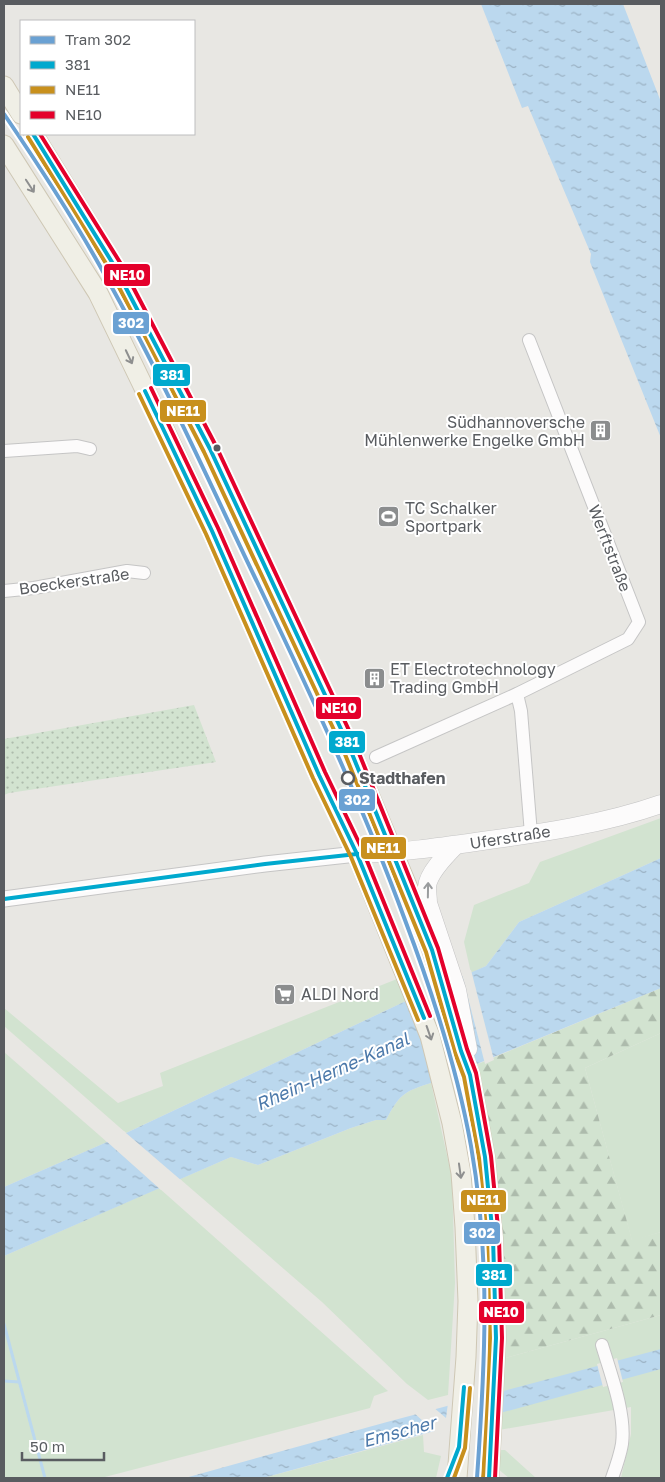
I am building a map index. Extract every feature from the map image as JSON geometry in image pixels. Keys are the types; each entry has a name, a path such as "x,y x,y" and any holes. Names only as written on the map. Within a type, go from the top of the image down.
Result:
{"main road":[{"path":"4,86 20,112"},
{"path":"34,135 115,266 210,449 348,744 424,928 445,971"},
{"path":"4,145 98,293 212,531 319,775 357,854 430,1036 443,1085 460,1173 465,1218 468,1300 457,1478"},
{"name":"Uferstraße","path":"357,854 394,853 532,834 607,819 661,804"},
{"path":"456,845 441,860 428,882 427,888 428,903 445,971 461,1051 470,1074 485,1157 490,1198 496,1338 489,1478"},
{"path":"448,1478 460,1447"}],"street":[{"name":"Werftstraße","path":"376,756 517,694 628,639 639,622 529,340"},
{"path":"4,451 77,446 90,449"},
{"name":"Boeckerstraße","path":"4,591 34,588 127,571 144,573"},
{"path":"517,694 521,711 532,834"},
{"path":"4,899 265,864 357,854"},
{"path":"602,1345 621,1414 622,1443 612,1478"}],"green space":[{"path":"194,705 216,762 4,795 4,739"},
{"path":"661,818 661,858 519,922 486,966 471,973 464,942 474,905 529,883 540,862"},
{"path":"397,979 406,1001 126,1133 4,1026 4,1008 118,1103 163,1086 160,1073"},
{"path":"661,988 661,1033 585,1068 632,1240 661,1232 661,1315 502,1359 498,1206 478,1064"},
{"path":"661,1033 661,1232 632,1241 585,1068"},
{"path":"4,1052 107,1142 4,1187"},
{"path":"431,1083 452,1178 455,1283 448,1395 428,1400 407,1384 322,1302 180,1179 231,1157 258,1165 351,1128 376,1120 386,1120 403,1095"},
{"path":"159,1188 388,1391 374,1396 370,1408 101,1478 4,1478 4,1256"},
{"path":"661,1315 661,1478 621,1478 631,1434 631,1407 499,1430 502,1359"},
{"path":"423,1435 424,1452 441,1456 436,1478 263,1478"},
{"path":"499,1450 505,1450 536,1478 509,1478 498,1469"}],"water":[{"path":"481,4 623,4 661,102 661,438 590,262 591,254 528,106 522,108"},
{"name":"Rhein-Herne-Kanal","path":"661,858 661,988 414,1089 399,1099 386,1120 376,1120 351,1128 258,1165 231,1157 4,1256 4,1187 107,1142 406,1001 486,966 519,922"},
{"name":"Emscher","path":"661,1349 661,1369 263,1478 185,1478 387,1422"}],"pier":[{"path":"471,970 494,1060 485,1064 462,974"},
{"path":"458,976 477,1067 434,1085 421,1038 407,998"},
{"path":"124,1131 182,1181 161,1190 105,1140"},
{"path":"617,1358 623,1382 603,1387 597,1364"},
{"path":"502,1389 501,1416 437,1434 413,1412 433,1407 446,1418 448,1403"}],"waterway":[{"path":"4,1324 45,1478"},
{"path":"4,1381 19,1382"}],"tram line":[{"name":"302","path":"4,114 82,235 167,392 318,711 389,877 425,976 459,1088 471,1146 482,1230 484,1353 477,1478"}],"transit line":[{"name":"381","path":"34,135 115,267 210,449 348,744 432,950 461,1051 470,1075 485,1157 493,1238 496,1338 489,1478"},
{"name":"NE10","path":"41,135 121,264 216,446 354,741 438,948 467,1049 476,1073 491,1156 499,1238 502,1338 495,1478"},
{"name":"NE11","path":"28,137 110,270 204,452 342,747 426,952 455,1053 464,1077 479,1158 487,1238 490,1338 483,1478"},
{"name":"NE10","path":"151,388 218,528 325,772 363,851 430,1016"},
{"name":"381","path":"145,391 212,531 319,775 357,854 424,1018"},
{"name":"NE11","path":"139,394 206,534 313,778 351,857 418,1020"},
{"name":"381","path":"4,899 265,864 357,854 386,853"},
{"name":"381","path":"447,1478 459,1447 464,1387"},
{"name":"NE11","path":"454,1478 465,1448 470,1388"}],"place":[{"name":"Südhannoversche Mühlenwerke Engelke GmbH","path":"601,431"},
{"name":"TC Schalker Sportpark","path":"389,517"},
{"name":"ET Electrotechnology Trading GmbH","path":"374,678"},
{"name":"Stadthafen","path":"348,778"},
{"name":"ALDI Nord","path":"285,994"}]}
